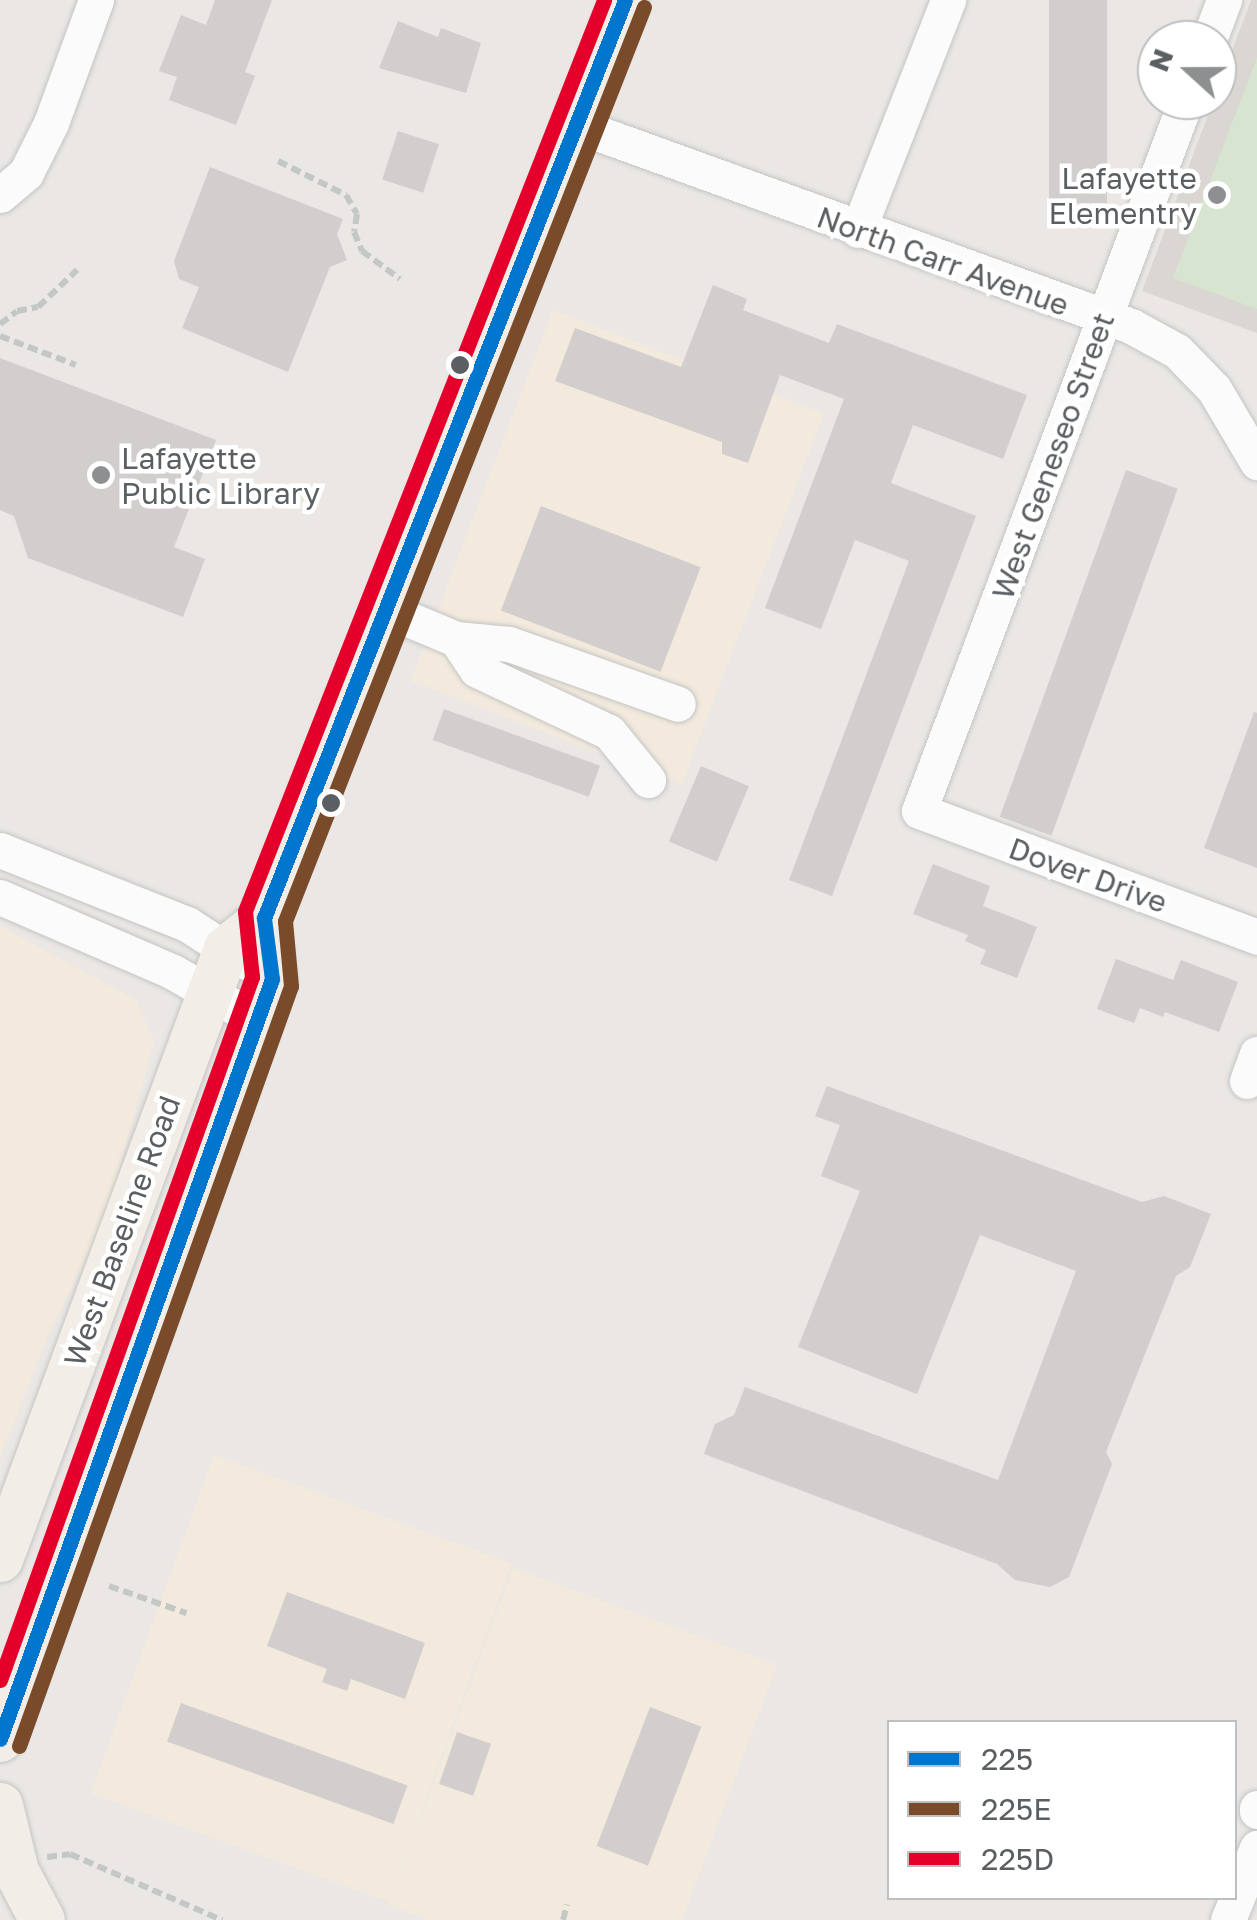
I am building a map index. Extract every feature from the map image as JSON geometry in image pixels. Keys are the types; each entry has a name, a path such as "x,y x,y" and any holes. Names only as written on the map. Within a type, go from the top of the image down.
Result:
{"main road":[{"name":"West Baseline Road","path":"0,1739 264,1000 264,918 625,0"},
{"path":"226,948 264,918"},
{"name":"West Baseline Road","path":"0,1560 226,948"},
{"path":"0,1805 16,1871 42,1920"}],"street":[{"path":"0,196 26,173 51,123 96,0"},
{"path":"858,230 948,0"},
{"name":"West Geneseo Street","path":"920,811 1179,120"},
{"name":"North Carr Avenue","path":"578,126 1105,319 1177,351 1214,389 1257,462"},
{"path":"384,610 456,639 509,644 678,704"},
{"path":"456,639 478,670 609,732 648,780"},
{"name":"Dover Drive","path":"920,811 1257,937"},
{"path":"0,850 187,924 226,948 264,1000"},
{"path":"0,897 210,992 264,1000"},
{"path":"1237,1898 1257,1848"}],"path":[{"path":"278,161 346,195 358,214 354,232 362,251 400,279"},
{"path":"0,324 38,308 77,270"},
{"path":"0,336 76,365"},
{"path":"109,1586 186,1613"},
{"path":"42,1858 70,1854 222,1920"},
{"path":"563,1920 567,1906"}],"shaded area":[{"name":"Lafayette Elementry","path":"1251,0 1257,0 1257,333 1142,291 1206,120 1237,120 1237,37"},
{"path":"553,310 824,414 681,785 411,681"},
{"path":"0,926 136,1000 154,1041 107,1215 46,1340 0,1457"},
{"path":"214,1455 512,1563 389,1902 91,1793"},
{"path":"513,1568 777,1665 682,1920 429,1920 388,1905"}],"green space":[{"path":"1257,58 1257,309 1173,278 1233,120 1237,120"}],"building":[{"path":"215,0 272,0 245,72 255,76 236,125 169,100 177,77 159,71 181,15 206,25"},
{"path":"1049,0 1107,0 1107,203 1049,203"},
{"path":"398,21 438,37 441,28 481,43 466,93 379,68"},
{"path":"398,131 439,144 423,193 382,180"},
{"path":"210,167 343,219 337,234 347,260 330,267 288,372 182,328 199,287 179,279 174,261"},
{"path":"713,285 747,299 743,310 829,343 837,324 1027,395 1003,459 913,425 891,483 976,516 832,896 789,880 909,561 855,540 821,629 765,608 844,399 780,375 748,463 722,454 722,442 555,381 575,328 681,367"},
{"name":"Lafayette Public Library","path":"0,358 216,440 174,547 205,559 183,617 28,558 14,516 0,510"},
{"path":"1126,470 1178,489 1051,836 1000,817"},
{"path":"541,506 701,567 661,672 501,611"},
{"path":"444,709 600,766 589,797 433,740"},
{"path":"1254,712 1257,713 1257,868 1204,848"},
{"path":"701,766 749,786 717,862 669,841"},
{"path":"933,864 990,886 983,906 1037,927 1017,978 980,964 986,950 965,941 968,935 913,914"},
{"path":"1116,959 1173,980 1181,960 1238,982 1219,1032 1165,1012 1163,1017 1140,1008 1134,1023 1097,1009"},
{"path":"827,1086 1142,1202 1164,1196 1211,1214 1190,1267 1176,1276 1106,1452 1112,1464 1069,1577 1050,1587 1015,1580 997,1564 704,1454 715,1424 734,1415 745,1387 998,1480 1076,1271 980,1235 917,1394 798,1347 860,1191 821,1176 840,1125 815,1116"},
{"path":"287,1592 425,1643 405,1699 351,1679 347,1691 322,1682 327,1669 267,1646"},
{"path":"181,1703 407,1785 393,1824 167,1742"},
{"path":"650,1707 701,1727 648,1866 597,1846"},
{"path":"457,1732 491,1744 473,1796 439,1784"}],"transit line":[{"name":"225D","path":"0,1680 252,977 245,911 604,0"},
{"name":"225","path":"0,1739 272,979 264,918 625,0"},
{"name":"225E","path":"19,1746 291,986 285,921 644,7"}],"place":[{"name":"Lafayette Elementry","path":"1217,195"},
{"name":"Lafayette Public Library","path":"101,475"}]}
